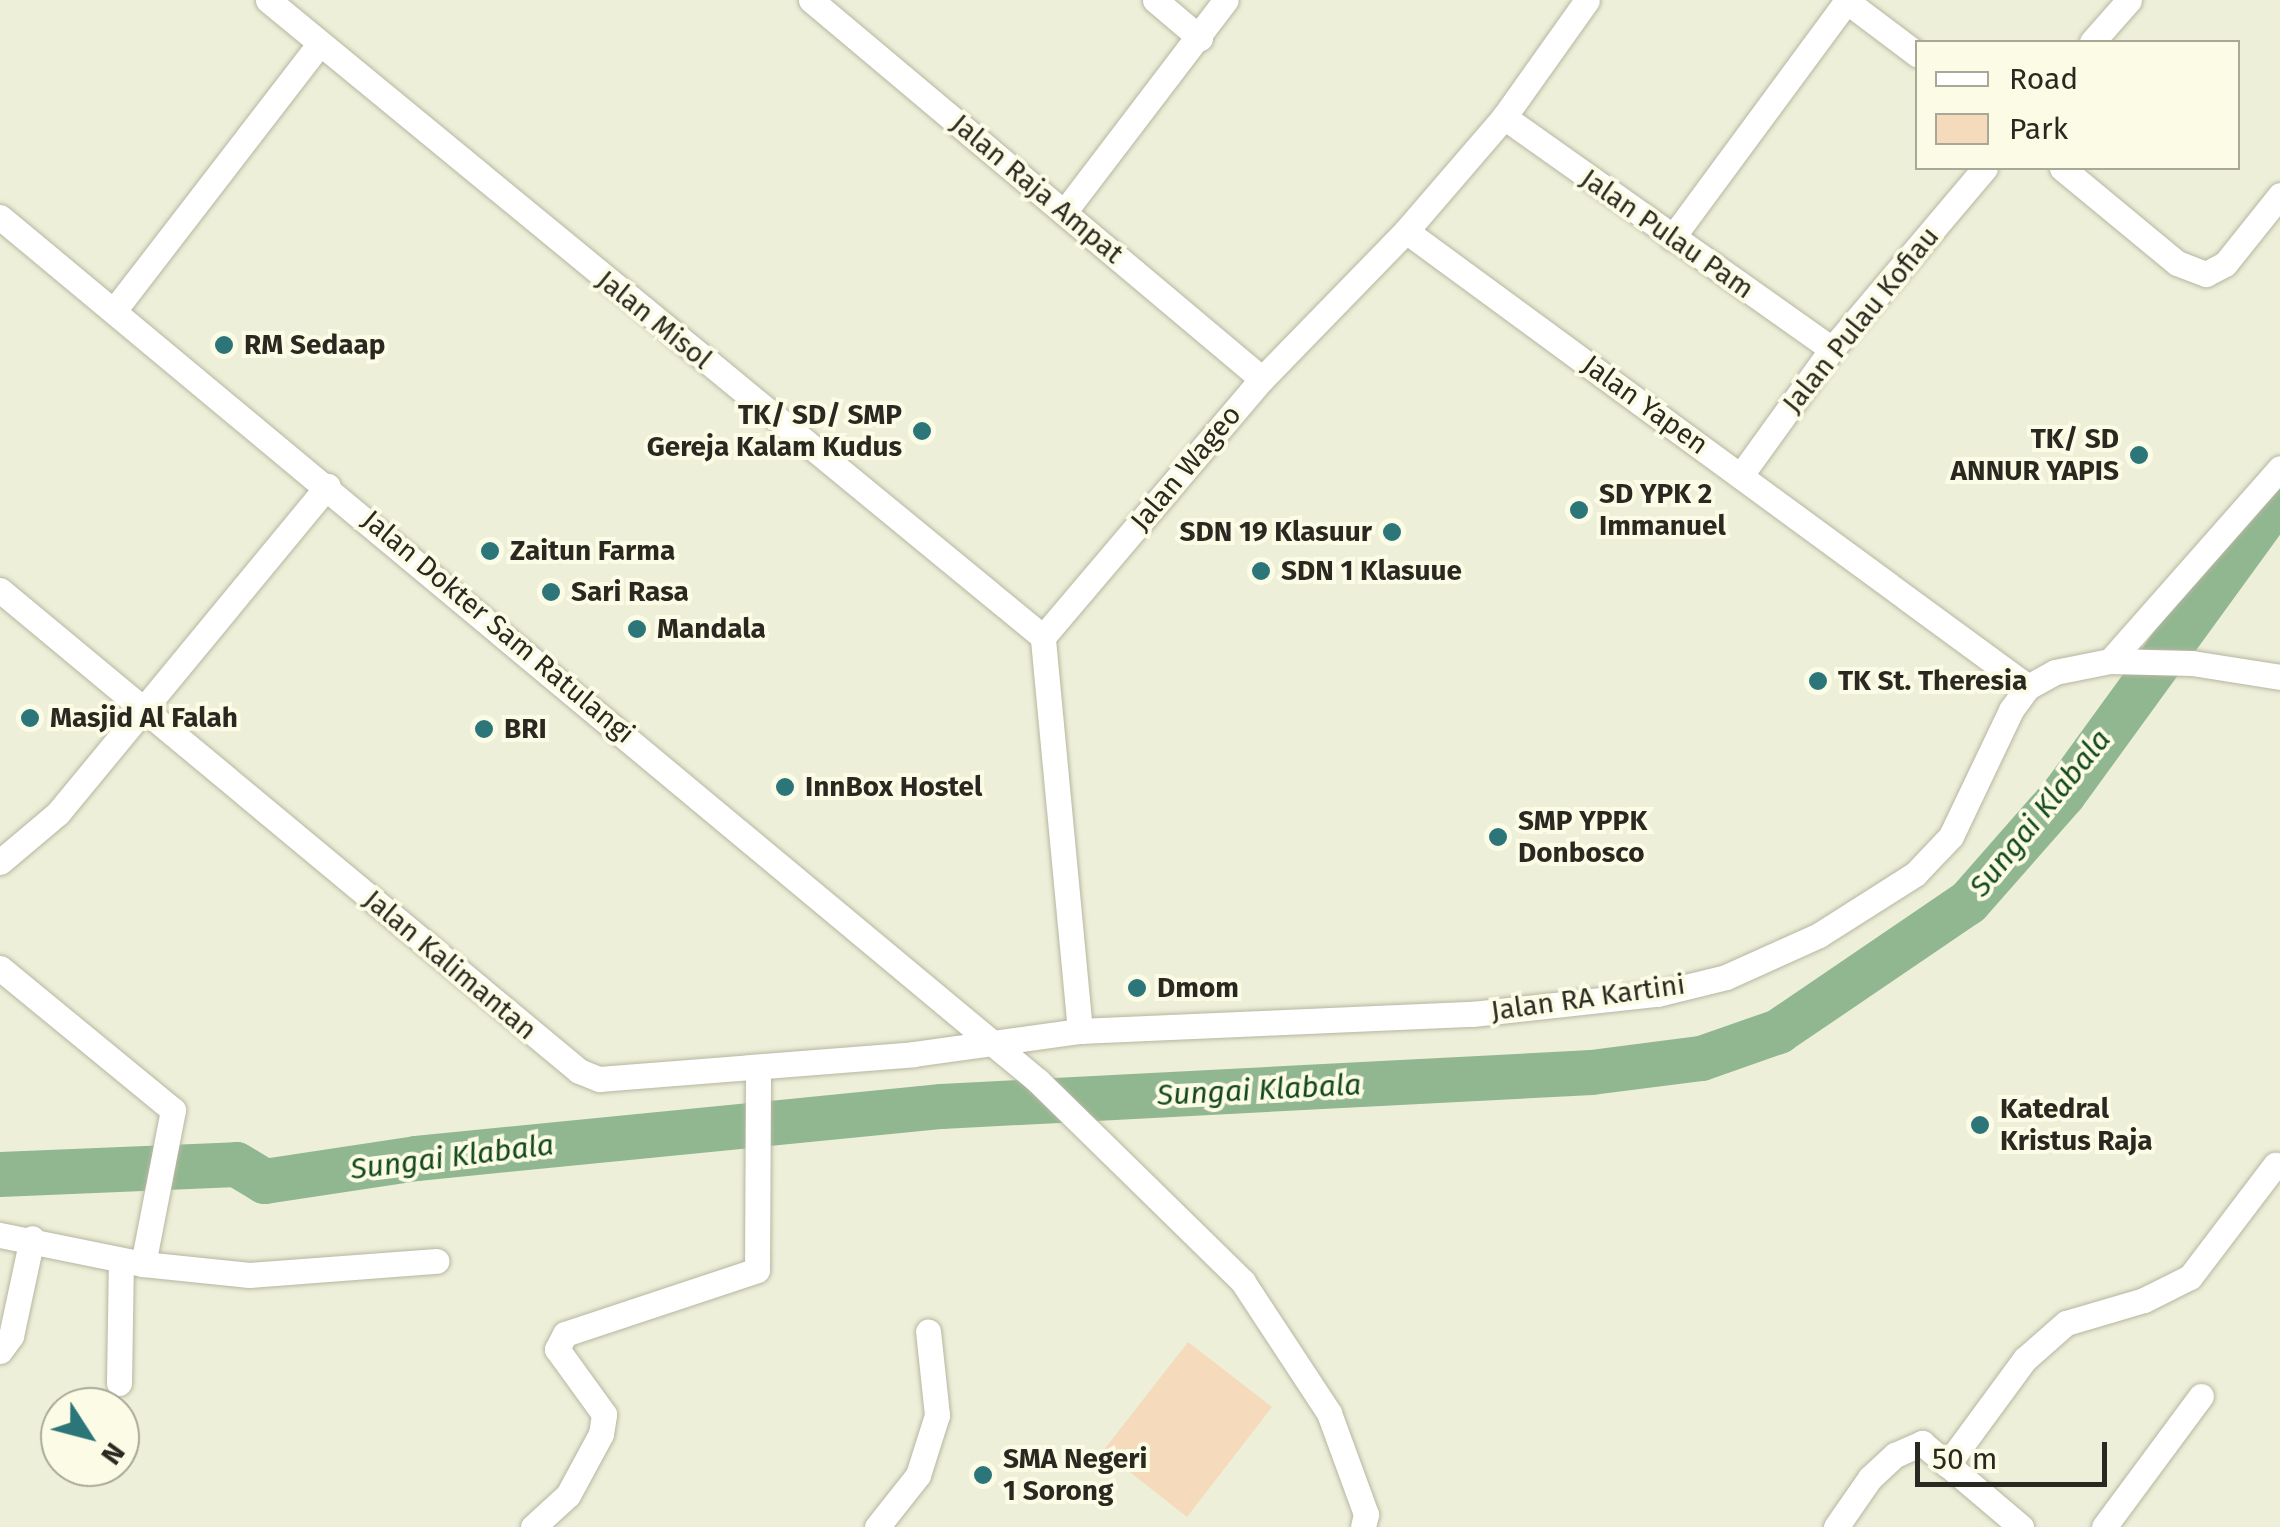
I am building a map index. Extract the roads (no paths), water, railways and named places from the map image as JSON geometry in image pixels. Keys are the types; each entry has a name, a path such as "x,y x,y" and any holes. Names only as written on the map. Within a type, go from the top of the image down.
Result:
{"street":[{"name":"Jalan Misol","path":"268,0 1043,637"},
{"name":"Jalan Raja Ampat","path":"811,0 1262,379"},
{"path":"1155,0 1200,38"},
{"path":"1065,211 1226,0"},
{"name":"Jalan Wageo","path":"1043,637 1262,379 1406,231 1504,117 1586,0"},
{"path":"2094,40 2128,0"},
{"path":"1672,238 1852,2 1915,53"},
{"path":"116,308 320,44"},
{"name":"Jalan Pulau Pam","path":"1504,117 1832,350"},
{"name":"Jalan Pulau Kofiau","path":"1741,475 1832,350 1983,170"},
{"path":"2064,170 2177,263 2206,274 2225,264 2280,195"},
{"name":"Jalan Dokter Sam Ratulangi","path":"0,217 116,308 994,1039 1038,1081 1243,1282 1329,1413 1366,1522"},
{"name":"Jalan Yapen","path":"1406,231 2028,687"},
{"path":"2110,661 2280,468"},
{"path":"0,862 49,822 328,486"},
{"name":"Jalan Kalimantan","path":"0,590 579,1071 599,1079 758,1069 994,1039"},
{"path":"1043,637 1080,1031"},
{"path":"2028,687 2078,664 2110,661 2192,663 2280,676"},
{"name":"Jalan RA Kartini","path":"994,1039 1080,1031 1472,1014 1657,994 1726,977 1871,907 1915,874 1951,836 2028,687"},
{"path":"0,968 163,1097 173,1110 158,1198 132,1262 119,1383"},
{"path":"534,1527 568,1495 590,1461 604,1414 560,1355 561,1340 574,1328 624,1310 757,1270 758,1069"},
{"path":"1946,1465 2025,1359 2066,1322 2144,1300 2190,1277 2278,1163"},
{"path":"0,1235 32,1238 132,1262 249,1275 436,1261"},
{"path":"0,1351 12,1336 32,1238"},
{"path":"877,1527 918,1475 937,1415 928,1331"},
{"path":"2104,1527 2201,1396"},
{"path":"1836,1527 1870,1478 1909,1446 1922,1443 2020,1527"}],"waterway":[{"name":"Sungai Klabala","path":"0,1174 236,1164 264,1181 416,1158 941,1106 1591,1072 1701,1058 1778,1031 1968,902 2063,794 2280,495"}],"place":[{"name":"RM Sedaap","path":"224,345"},
{"name":"TK/ SD/ SMP Gereja Kalam Kudus","path":"922,431"},
{"name":"TK/ SD ANNUR YAPIS","path":"2139,455"},
{"name":"SD YPK 2 Immanuel","path":"1579,510"},
{"name":"SDN 19 Klasuur","path":"1392,532"},
{"name":"Zaitun Farma","path":"490,551"},
{"name":"SDN 1 Klasuue","path":"1261,571"},
{"name":"Sari Rasa","path":"551,592"},
{"name":"Mandala","path":"637,629"},
{"name":"TK St. Theresia","path":"1818,681"},
{"name":"Masjid Al Falah","path":"30,718"},
{"name":"BRI","path":"484,729"},
{"name":"InnBox Hostel","path":"785,787"},
{"name":"SMP YPPK Donbosco","path":"1498,837"},
{"name":"Dmom","path":"1137,988"},
{"name":"Katedral Kristus Raja","path":"1980,1125"},
{"name":"SMA Negeri 1 Sorong","path":"983,1475"}]}
